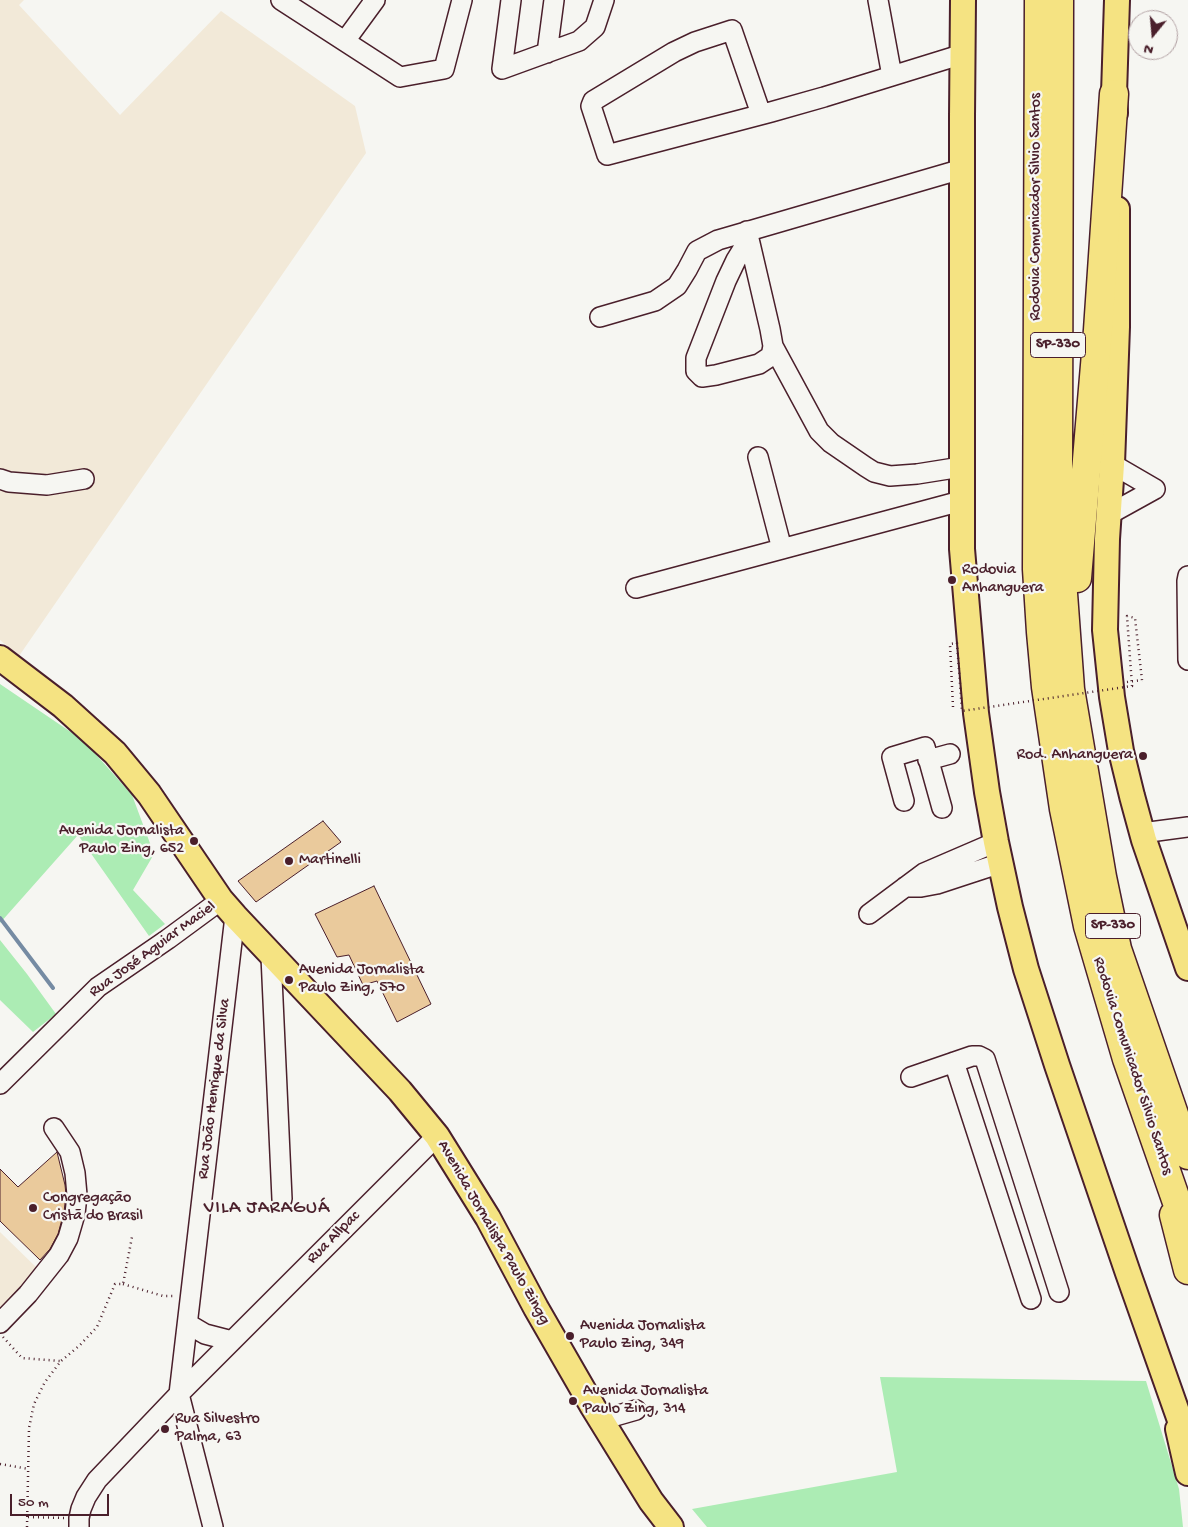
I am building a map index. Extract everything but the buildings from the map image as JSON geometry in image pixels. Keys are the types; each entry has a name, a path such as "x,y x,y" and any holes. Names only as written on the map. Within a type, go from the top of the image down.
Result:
{"highway":[{"name":"Rodovia Comunicador Silvio Santos","path":"1038,0 1036,464 1037,569 1044,668 1064,810 1088,926 1127,1059 1188,1234"},
{"name":"Rodovia Comunicador Silvio Santos","path":"1059,0 1058,464 1062,580 1070,689 1102,877 1118,949 1188,1156"},
{"path":"1070,689 1114,94"},
{"path":"1154,1139 1188,1270"}],"main road":[{"path":"963,0 962,549 975,703 987,792 998,853 1026,969 1057,1065 1188,1443"},
{"path":"1117,0 1114,94 1118,250 1117,326 1112,464 1108,515 1105,630 1111,690 1123,760 1142,833 1188,968"},
{"name":"Avenida Jornalista Paulo Zingg","path":"0,658 63,706 115,753 149,794 228,908 400,1091 437,1136 488,1218 540,1315 601,1420 651,1501 670,1527"},
{"path":"1171,1396 1188,1473"}],"street":[{"path":"281,0 301,5 345,41 400,77 444,69 462,0"},
{"path":"345,41 375,0"},
{"path":"511,0 502,69 579,41 595,27 604,0"},
{"path":"547,53 554,0"},
{"path":"878,0 892,76"},
{"path":"761,114 732,30 695,42 674,52 593,101 591,106 607,155 761,114 824,97 963,54"},
{"path":"600,317 655,301 677,286 696,251 718,240 748,235 962,169"},
{"path":"748,235 726,281 696,358 696,370 702,376 716,375 759,364 771,356 773,346"},
{"path":"748,235 773,346 819,431 831,443 874,472 890,476 961,467"},
{"path":"758,457 782,549"},
{"path":"1108,515 1155,489 1112,464"},
{"path":"0,479 10,482 46,484 84,479"},
{"path":"636,588 961,501"},
{"path":"1188,576 1188,660"},
{"path":"904,801 892,757 925,747 942,808"},
{"path":"928,760 950,754"},
{"path":"1142,833 1188,828"},
{"path":"868,914 924,873 998,853"},
{"name":"Rua José Aguiar Maciel","path":"4,1072 98,987 180,930 228,908"},
{"name":"Rua João Henrique da Silva","path":"214,1527 179,1394 191,1296 228,908"},
{"path":"272,956 282,1199"},
{"path":"911,1078 975,1055 984,1059 1059,1292"},
{"path":"954,1062 1031,1299"},
{"path":"0,1323 28,1294 59,1255 68,1238 75,1214 77,1194 70,1152 54,1128"},
{"name":"Rua Allpac","path":"79,1523 86,1497 97,1480 179,1394 437,1136"},
{"path":"188,1324 205,1334 232,1341"},
{"path":"601,1420 636,1410"}],"path":[{"path":"953,707 950,644 957,643 962,711 1132,686 1127,616 1135,618 1142,680"},
{"path":"123,1284 132,1237"},
{"path":"27,1527 29,1428 34,1404 45,1382 61,1361 97,1327 115,1284 123,1284 163,1296 191,1296"},
{"path":"0,1334 22,1358 61,1361"},
{"path":"0,1464 29,1469"},
{"path":"27,1516 79,1523"}],"shaded area":[{"path":"0,0 24,0 19,5 120,115 221,11 355,106 366,153 19,656 0,640"},
{"path":"0,1232 38,1269 0,1309"}],"green space":[{"path":"0,684 84,741 132,795 154,854 133,890 165,924 149,936 78,835 0,923"},
{"path":"0,940 56,1014 33,1032 0,1000"},
{"path":"880,1377 1146,1381 1179,1489 1183,1527 707,1527 692,1509 897,1472"}],"waterway":[{"path":"0,918 53,988"}],"place":[{"name":"Rodovia Anhanguera","path":"952,580"},
{"name":"Rod. Anhanguera","path":"1143,756"},
{"name":"Avenida Jornalista Paulo Zing, 652","path":"194,841"},
{"name":"Martinelli","path":"289,861"},
{"name":"Avenida Jornalista Paulo Zing, 570","path":"289,980"},
{"name":"Congregação Cristã do Brasil","path":"33,1208"},
{"name":"Avenida Jornalista Paulo Zing, 349","path":"570,1336"},
{"name":"Avenida Jornalista Paulo Zing, 314","path":"573,1401"},
{"name":"Rua Silvestro Palma, 63","path":"165,1429"}],"district":[{"name":"VILA JARAGUÁ","path":"267,1209"}]}
